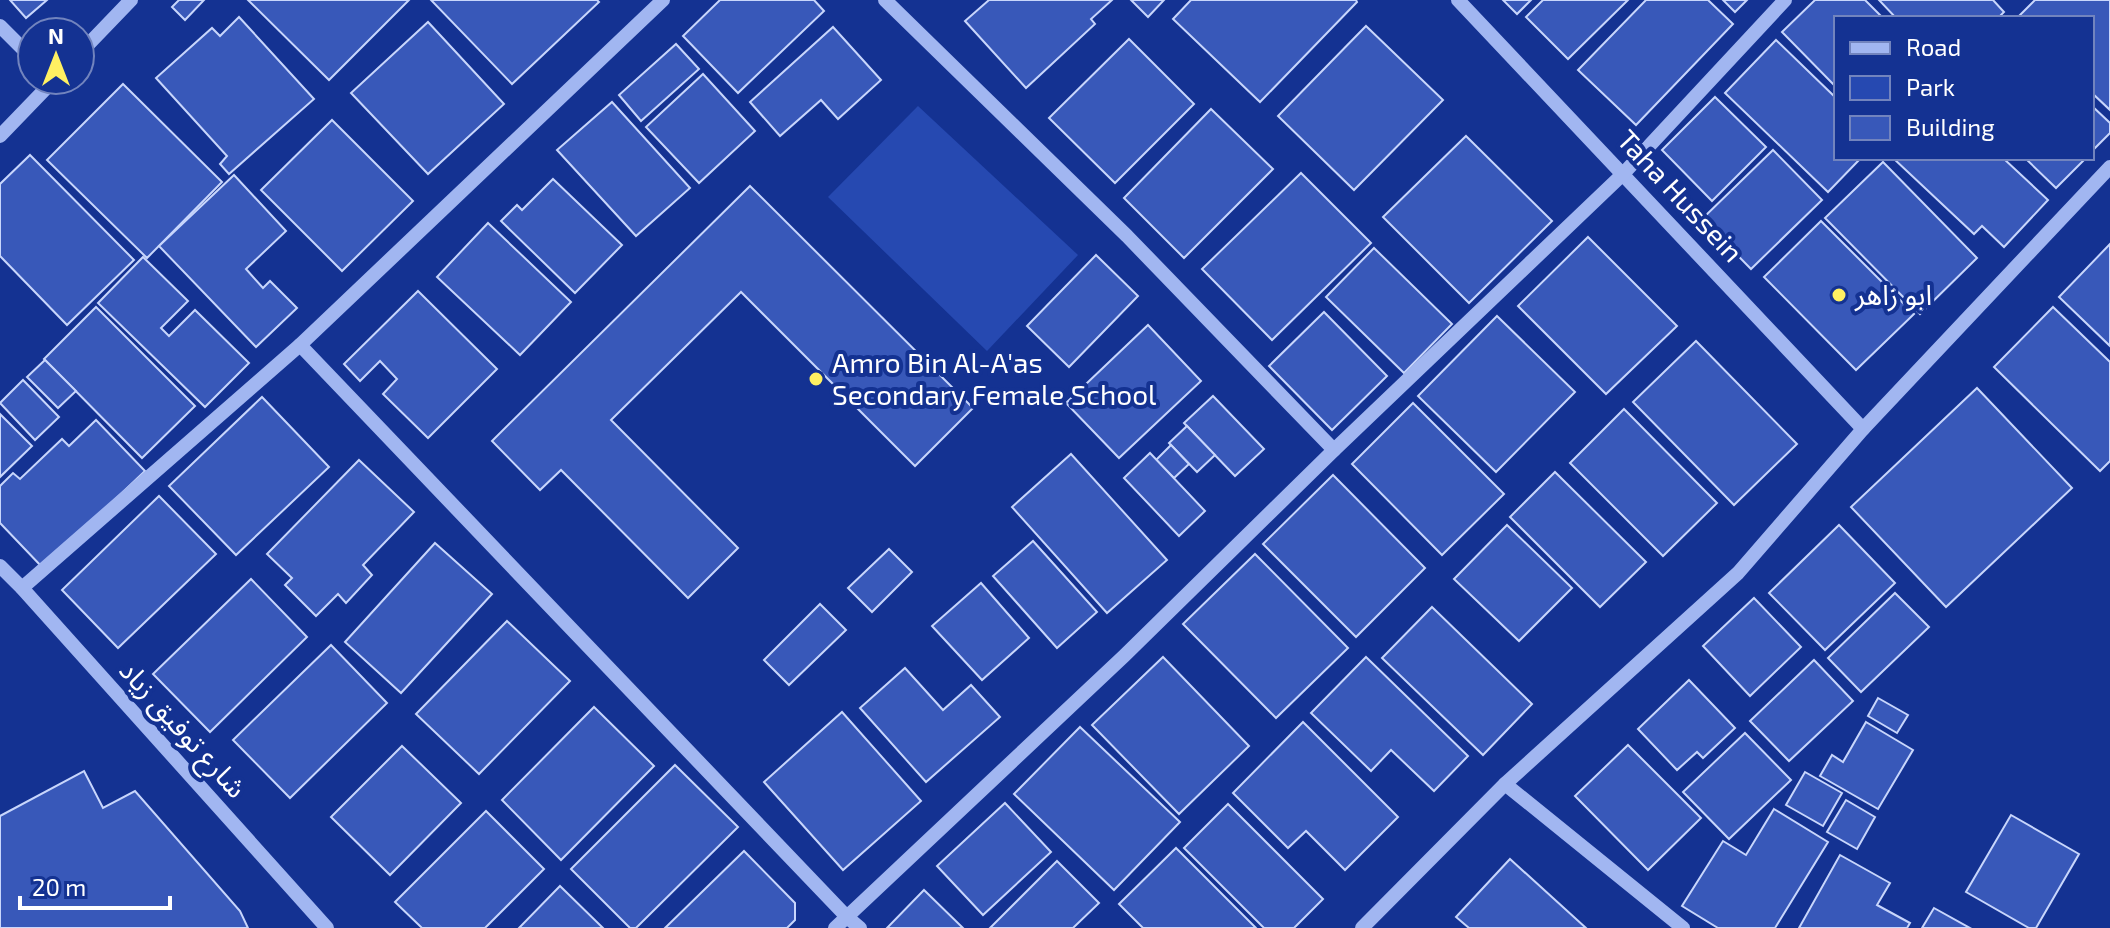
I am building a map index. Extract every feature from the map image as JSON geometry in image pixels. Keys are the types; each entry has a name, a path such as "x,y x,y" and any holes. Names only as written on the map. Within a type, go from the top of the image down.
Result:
{"street":[{"path":"96,36 131,0"},
{"path":"22,588 300,345 663,0"},
{"path":"885,0 1127,236 1334,450"},
{"name":"Taha Hussein","path":"1458,0 1863,429"},
{"path":"835,928 1124,656 1623,174 1785,0"},
{"path":"0,26 16,42"},
{"path":"0,136 39,96"},
{"path":"1362,928 1505,784 1738,573 1863,429 2110,167"},
{"path":"300,345 860,928"},
{"name":"شارع توفيق زياد","path":"0,566 327,928"},
{"path":"1505,784 1683,928"}],"green space":[{"path":"918,106 1078,255 987,351 828,197"}],"building":[{"path":"10,0 47,0 28,16 24,16"},
{"path":"179,0 204,0 185,20 172,7"},
{"path":"248,0 409,0 329,80"},
{"path":"431,0 597,0 599,2 512,84"},
{"path":"720,0 814,0 824,11 738,93 683,36"},
{"path":"989,0 1112,0 1091,19 1095,24 1026,88 965,21"},
{"path":"1131,0 1164,0 1148,17"},
{"path":"1191,0 1357,2 1260,102 1173,19"},
{"path":"1503,0 1531,0 1517,14"},
{"path":"1543,0 1628,0 1568,59 1526,17"},
{"path":"1646,0 1708,0 1733,24 1636,125 1578,70"},
{"path":"1723,0 1747,0 1735,12"},
{"path":"1815,0 1865,0 1881,16 1834,16 1834,85 1782,32"},
{"path":"1879,0 1993,0 2004,12 2000,16 1894,16"},
{"path":"2035,0 2110,0 2110,110 2094,95 2094,16 2019,16"},
{"path":"239,17 314,99 229,174 220,164 227,156 156,78 212,28 220,36"},
{"path":"428,22 504,104 428,174 351,93"},
{"path":"1366,26 1443,100 1354,190 1278,116"},
{"path":"833,27 881,80 838,119 821,100 780,136 750,102"},
{"path":"1129,39 1194,104 1115,183 1049,118"},
{"path":"1776,40 1834,96 1834,160 1859,160 1828,192 1725,93"},
{"path":"676,44 699,69 641,121 619,95"},
{"path":"703,74 755,131 699,183 646,127"},
{"path":"123,84 222,182 147,258 47,160"},
{"path":"1715,97 1766,147 1712,201 1662,150"},
{"path":"612,102 690,188 636,236 557,150"},
{"path":"2094,108 2110,123 2110,133 2094,149"},
{"path":"1211,109 1273,169 1184,258 1124,198"},
{"path":"332,120 413,201 342,271 261,190"},
{"path":"1466,136 1552,221 1469,303 1383,217"},
{"path":"1773,150 1822,200 1751,269 1702,219"},
{"path":"30,155 134,260 67,325 0,256 0,184"},
{"path":"1895,160 2005,160 2048,200 2004,247 1982,226 1974,234"},
{"path":"2027,160 2084,160 2056,188"},
{"path":"1883,162 1977,258 1920,314 1825,218"},
{"path":"1301,173 1371,243 1272,340 1202,269"},
{"path":"234,175 286,231 246,269 263,288 270,281 297,308 256,347 159,246"},
{"path":"553,179 622,245 575,293 501,221 517,205 522,210"},
{"path":"750,186 973,408 915,466 741,292 611,420 738,548 688,598 561,470 540,490 492,441"},
{"name":"ابو زاهر","path":"1821,221 1914,314 1856,370 1764,277"},
{"path":"488,223 571,302 520,355 437,277"},
{"path":"1588,237 1677,326 1606,394 1518,306"},
{"path":"2110,244 2110,346 2059,297"},
{"path":"1374,248 1452,324 1404,373 1326,297"},
{"path":"1096,255 1138,296 1069,367 1027,326"},
{"path":"143,257 188,301 161,328 169,336 195,310 249,363 205,407 98,303"},
{"path":"418,291 497,369 428,438 383,394 397,379 380,361 360,381 344,364"},
{"path":"96,307 195,406 142,458 44,359"},
{"path":"2053,307 2110,362 2110,461 2100,471 1994,367"},
{"path":"1324,312 1387,376 1332,430 1269,366"},
{"path":"1497,316 1575,392 1496,472 1418,396"},
{"path":"1148,325 1201,381 1119,458 1066,403"},
{"path":"1696,341 1797,444 1734,505 1633,402"},
{"path":"45,360 76,391 58,408 27,377"},
{"path":"23,380 59,417 35,440 0,403"},
{"path":"1977,388 2072,488 1946,607 1851,507"},
{"path":"1213,396 1264,449 1235,476 1184,423"},
{"path":"262,397 329,467 236,555 169,486"},
{"path":"1413,403 1504,494 1442,555 1352,464"},
{"path":"1624,409 1717,503 1663,556 1570,463"},
{"path":"0,414 32,446 0,477"},
{"path":"96,420 145,471 43,568 0,523 0,486 13,473 20,479 62,439 69,446"},
{"path":"1187,426 1215,455 1197,472 1169,443"},
{"path":"1171,445 1189,464 1174,478 1156,460"},
{"path":"1150,453 1205,511 1179,536 1124,478"},
{"path":"1071,454 1167,560 1107,613 1012,507"},
{"path":"359,460 414,512 363,565 372,575 346,603 338,594 316,616 285,585 292,578 267,554"},
{"path":"1555,472 1646,562 1600,607 1510,517"},
{"path":"1333,475 1425,568 1356,637 1263,544"},
{"path":"159,496 216,554 118,648 62,590"},
{"path":"1507,525 1572,588 1519,641 1454,579"},
{"path":"1839,525 1895,583 1825,650 1769,593"},
{"path":"1033,541 1097,612 1057,648 993,576"},
{"path":"435,543 492,594 401,693 345,642"},
{"path":"889,549 912,572 872,612 848,588"},
{"path":"1255,554 1348,648 1276,718 1183,624"},
{"path":"251,579 307,637 210,732 153,674"},
{"path":"981,583 1029,638 982,680 932,626"},
{"path":"1895,593 1929,627 1861,692 1828,658"},
{"path":"1754,598 1801,647 1750,696 1703,646"},
{"path":"820,604 846,630 789,685 764,660"},
{"path":"1432,607 1532,704 1483,755 1382,658"},
{"path":"507,621 570,681 479,774 416,714"},
{"path":"331,645 387,703 290,798 233,740"},
{"path":"1163,657 1249,746 1179,814 1092,725"},
{"path":"1366,657 1468,756 1434,791 1391,750 1371,771 1311,713"},
{"path":"1814,660 1853,701 1789,761 1750,721"},
{"path":"905,668 943,710 971,685 1000,717 926,782 860,708"},
{"path":"1689,680 1735,728 1703,758 1697,752 1677,770 1638,729"},
{"path":"1878,698 1908,715 1897,733 1868,716"},
{"path":"594,707 654,766 561,860 502,800"},
{"path":"842,712 921,801 843,870 764,782"},
{"path":"1303,722 1398,817 1345,870 1306,831 1288,848 1233,793"},
{"path":"1866,722 1913,750 1878,809 1820,776 1832,755 1843,762"},
{"path":"1080,727 1180,822 1114,890 1014,794"},
{"path":"1745,733 1791,780 1729,839 1683,792"},
{"path":"1628,745 1701,818 1648,870 1575,796"},
{"path":"402,746 461,803 390,875 331,817"},
{"path":"675,765 738,827 636,928 630,928 571,869"},
{"path":"84,771 103,808 135,791 240,911 248,928 0,928 0,816"},
{"path":"1805,772 1842,793 1823,826 1786,805"},
{"path":"1846,800 1875,817 1857,849 1827,832"},
{"path":"1005,803 1051,852 983,915 937,866"},
{"path":"1228,804 1323,899 1294,928 1264,928 1184,848"},
{"path":"1774,809 1828,842 1775,928 1718,928 1682,906 1723,841 1746,855"},
{"path":"486,811 544,869 485,928 422,928 395,902"},
{"path":"2011,815 2079,854 2036,928 2029,928 1966,892"},
{"path":"1176,848 1256,928 1143,928 1119,904"},
{"path":"744,851 795,903 795,920 787,928 665,928"},
{"path":"1840,855 1890,883 1877,905 1910,923 1907,928 1799,928"},
{"path":"1510,859 1586,928 1469,928 1456,917"},
{"path":"1057,861 1099,903 1073,928 990,928"},
{"path":"560,886 603,928 519,928"},
{"path":"924,890 963,928 887,928"},
{"path":"1934,908 1970,928 1922,928"}],"place":[{"name":"ابو زاهر","path":"1839,295"},
{"name":"Amro Bin Al-A'as Secondary Female School","path":"816,379"}]}
